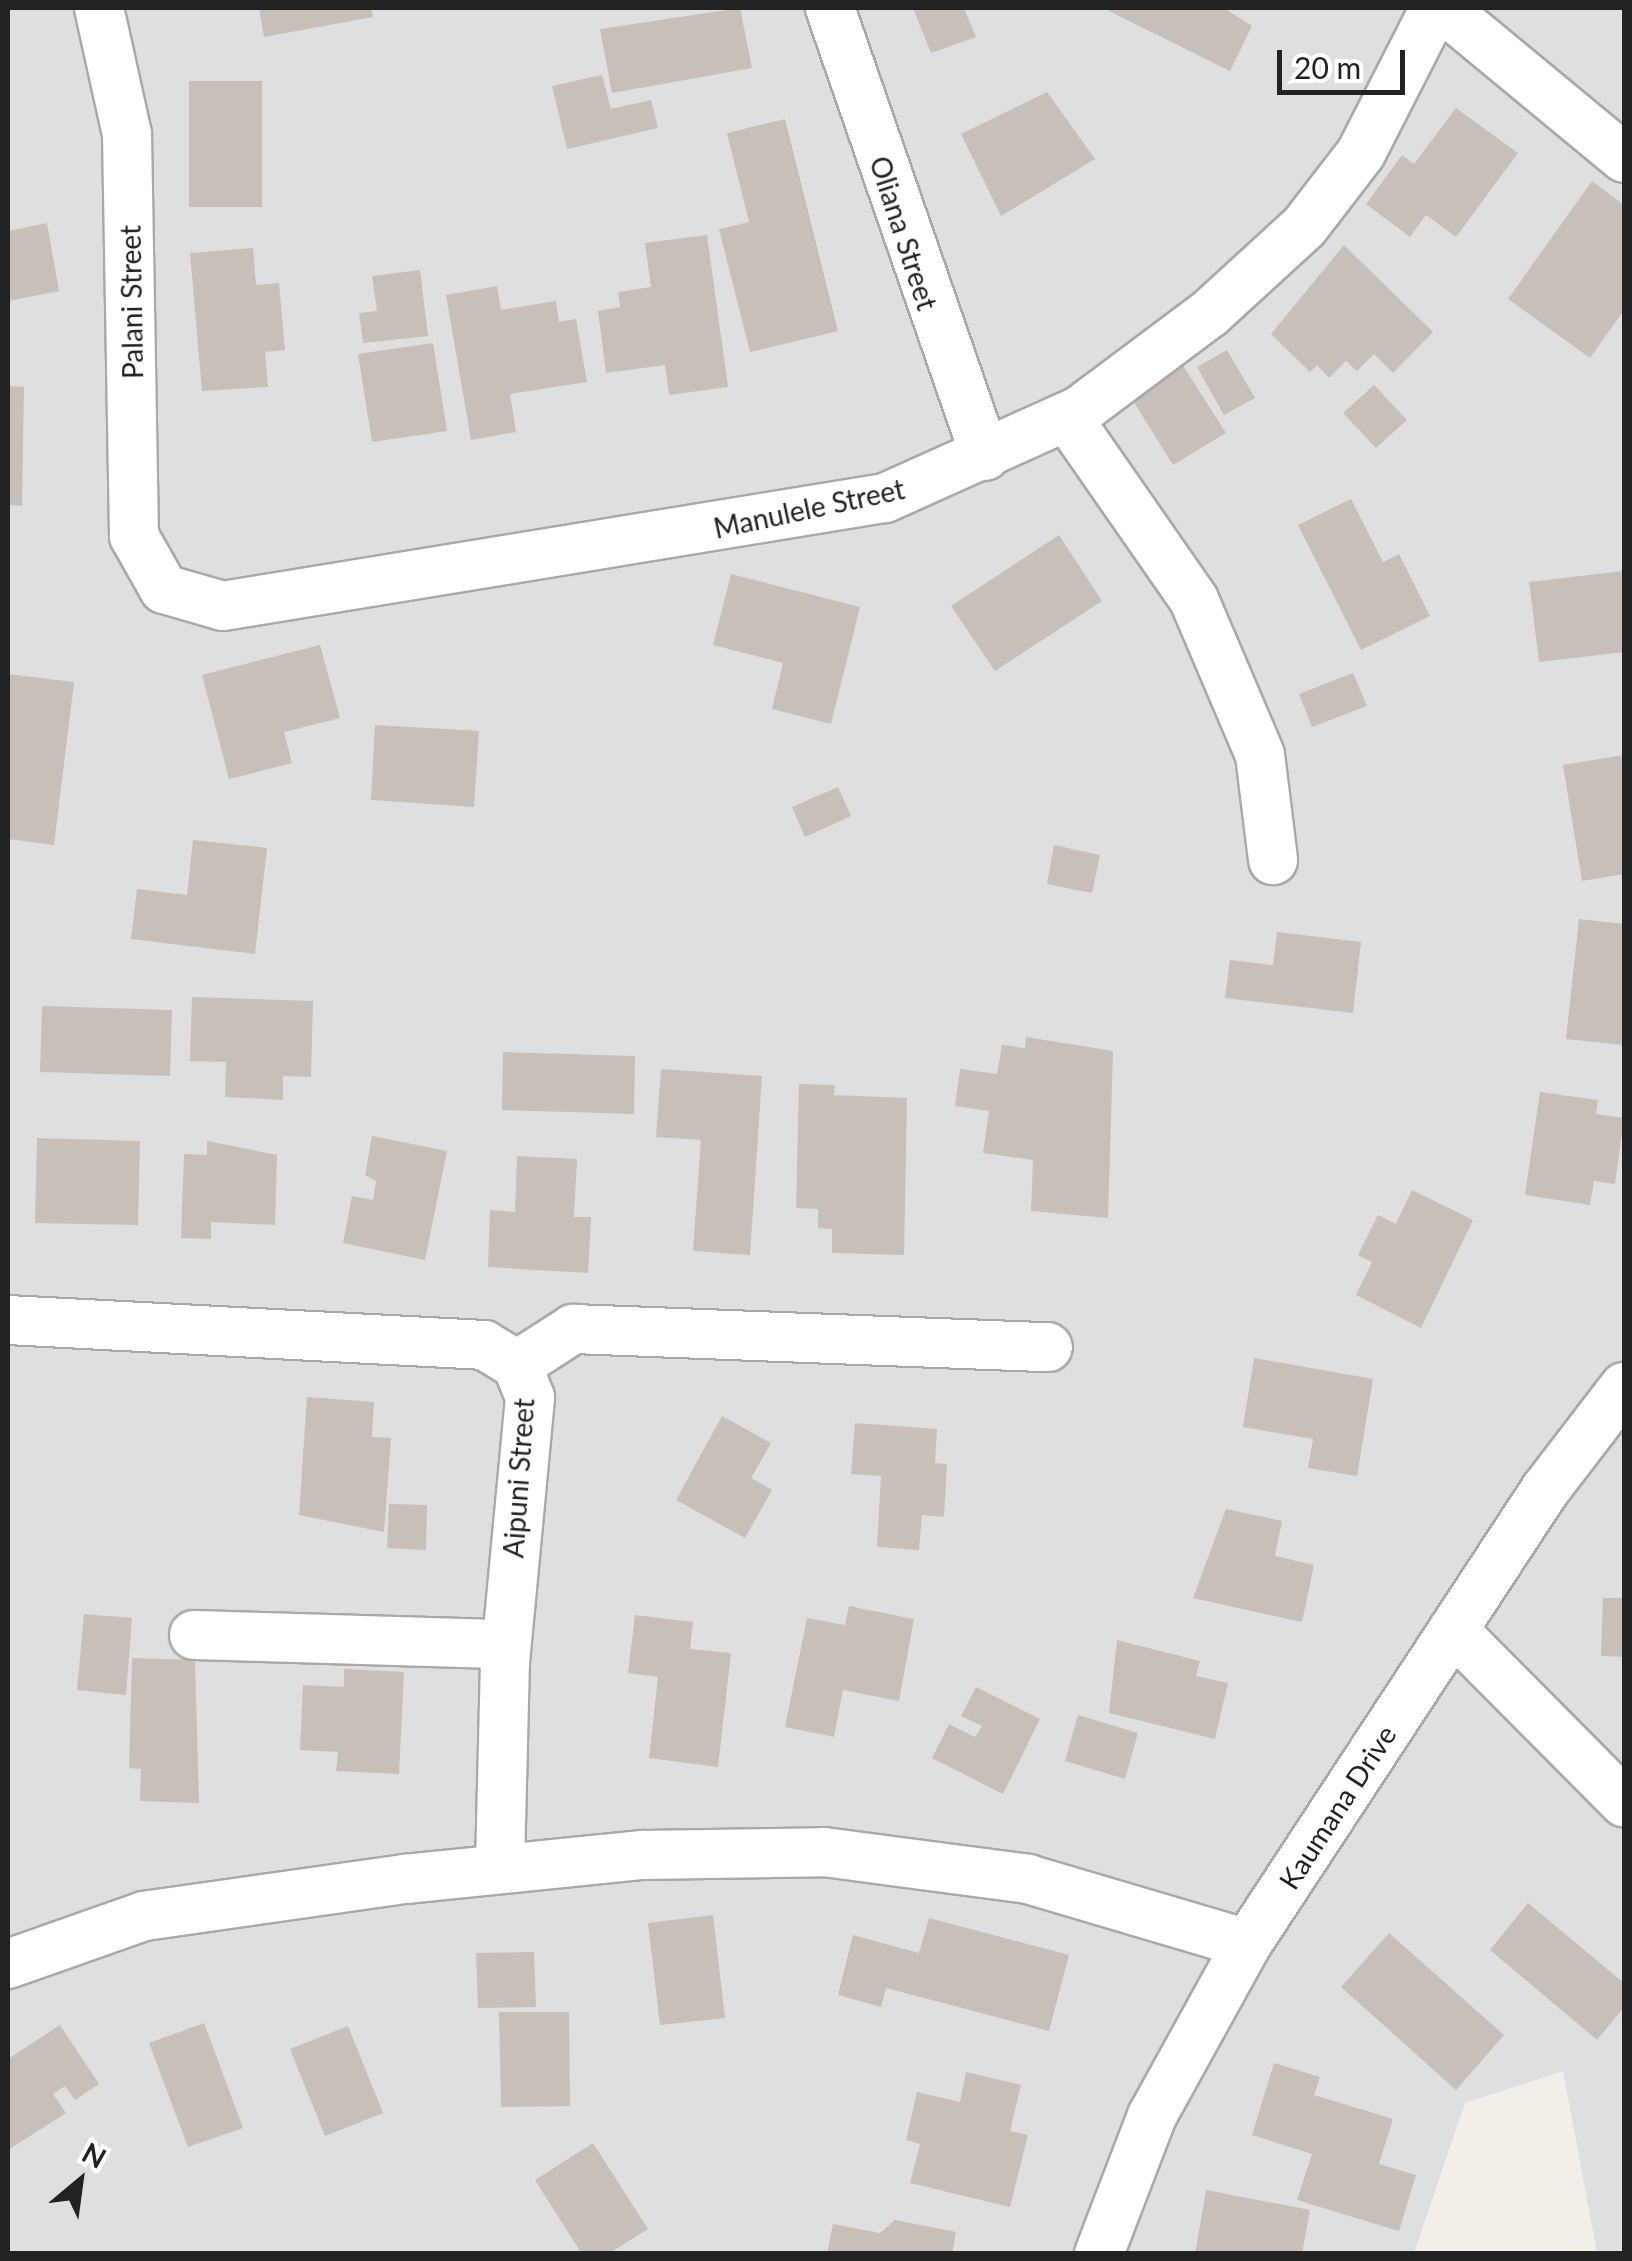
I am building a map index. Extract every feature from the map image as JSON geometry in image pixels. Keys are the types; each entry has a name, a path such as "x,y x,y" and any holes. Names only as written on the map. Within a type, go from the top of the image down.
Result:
{"street":[{"name":"Palani Street","path":"99,8 127,134 134,536 164,589"},
{"name":"Oliana Street","path":"830,8 985,456"},
{"name":"Manulele Street","path":"164,589 223,606 611,548 885,498 985,456 1067,416 1210,313 1304,227 1360,153 1439,8"},
{"path":"1439,8 1624,158"},
{"path":"1067,416 1194,600 1260,755 1273,860"},
{"name":"Aipuni Street","path":"8,1320 484,1345 517,1365 530,1398 506,1644 500,1868"},
{"path":"517,1365 573,1329 1048,1346"},
{"name":"Kaumana Drive","path":"1098,2254 1152,2116 1247,1944 1454,1630 1624,1387"},
{"path":"1454,1630 1624,1802"},
{"path":"194,1635 506,1644"},
{"path":"8,1964 144,1916 500,1868 824,1852 933,1860 1144,1909 1247,1944"}],"shaded area":[{"path":"8,8 1624,8 1624,2253 1597,2253 1563,2071 1465,2103 1414,2253 8,2254"}],"building":[{"path":"259,8 371,8 373,17 264,37"},
{"path":"740,8 752,68 612,93 600,29"},
{"path":"913,8 964,8 976,37 931,53"},
{"path":"1103,8 1224,8 1252,26 1230,71"},
{"path":"602,75 611,109 651,100 658,128 567,149 552,86"},
{"path":"189,81 262,81 262,207 189,207"},
{"path":"1047,92 1095,159 1001,216 961,134"},
{"path":"1456,108 1518,153 1456,237 1426,215 1410,237 1366,204 1402,155 1414,164"},
{"path":"785,119 838,331 750,352 719,229 749,222 727,133"},
{"path":"1592,181 1624,205 1624,310 1590,358 1508,299"},
{"path":"47,223 59,291 8,301 8,231"},
{"path":"707,235 728,387 669,395 665,365 606,373 598,311 620,307 618,292 651,287 645,243"},
{"path":"1344,245 1433,332 1393,373 1374,354 1357,371 1346,361 1329,378 1317,365 1310,372 1271,334"},
{"path":"253,248 256,285 279,283 285,350 265,352 268,387 202,391 190,253"},
{"path":"420,270 428,336 363,343 359,313 377,311 372,276"},
{"path":"497,286 501,310 556,301 559,322 576,319 587,382 510,394 516,432 471,440 446,295"},
{"path":"433,343 447,431 372,442 358,354"},
{"path":"1227,350 1255,398 1224,415 1197,367"},
{"path":"1182,364 1226,433 1173,465 1130,396"},
{"path":"1374,385 1407,420 1376,448 1343,413"},
{"path":"8,386 24,387 22,506 8,505"},
{"path":"1351,499 1383,562 1399,554 1430,616 1361,650 1298,525"},
{"path":"1059,535 1102,601 995,671 951,606"},
{"path":"1624,571 1624,652 1539,662 1529,582"},
{"path":"731,574 860,607 831,724 772,709 783,663 713,645"},
{"path":"320,645 340,718 284,732 292,763 229,779 202,675"},
{"path":"1353,673 1367,706 1312,727 1299,694"},
{"path":"8,674 74,682 54,845 8,839"},
{"path":"375,725 479,731 474,807 371,800"},
{"path":"1624,755 1624,874 1582,881 1563,765"},
{"path":"838,787 851,816 805,837 792,807"},
{"path":"193,840 267,848 255,954 131,939 137,889 187,895"},
{"path":"1054,845 1100,855 1092,893 1047,884"},
{"path":"1579,919 1624,924 1624,1045 1566,1039"},
{"path":"1277,932 1361,942 1353,1013 1225,998 1230,960 1273,965"},
{"path":"192,997 313,1001 311,1077 283,1076 283,1100 225,1097 226,1062 190,1061"},
{"path":"42,1006 172,1010 170,1076 40,1072"},
{"path":"1026,1037 1113,1051 1108,1218 1031,1211 1033,1160 983,1153 989,1111 955,1106 960,1069 997,1074 1002,1045 1025,1048"},
{"path":"503,1052 635,1056 634,1114 502,1110"},
{"path":"661,1069 762,1076 750,1255 693,1251 701,1140 656,1137"},
{"path":"799,1084 835,1085 834,1095 907,1098 904,1255 832,1253 832,1229 818,1228 818,1209 796,1208"},
{"path":"1540,1092 1598,1100 1596,1114 1624,1118 1615,1184 1594,1181 1590,1205 1525,1195"},
{"path":"372,1136 447,1151 425,1260 343,1243 352,1196 373,1200 376,1181 365,1175"},
{"path":"37,1138 140,1141 138,1225 35,1223"},
{"path":"207,1141 277,1155 275,1225 211,1222 211,1239 181,1238 184,1154 207,1155"},
{"path":"517,1156 577,1159 574,1217 591,1217 588,1273 488,1267 490,1210 515,1212"},
{"path":"1412,1190 1473,1220 1421,1328 1356,1295 1372,1262 1358,1255 1378,1215 1396,1224"},
{"path":"1254,1358 1373,1379 1357,1476 1308,1468 1313,1439 1243,1427"},
{"path":"307,1397 374,1402 372,1437 391,1438 384,1532 299,1515"},
{"path":"722,1416 771,1443 751,1478 772,1490 745,1538 676,1500"},
{"path":"855,1423 937,1429 935,1463 947,1464 944,1517 922,1515 919,1550 877,1547 881,1476 851,1474"},
{"path":"389,1504 427,1505 426,1550 387,1548"},
{"path":"1226,1509 1282,1521 1275,1556 1314,1565 1302,1622 1193,1598"},
{"path":"1603,1598 1624,1598 1624,1657 1601,1656"},
{"path":"849,1606 914,1619 899,1701 843,1690 834,1737 785,1727 807,1618 845,1625"},
{"path":"84,1614 132,1618 126,1695 77,1690"},
{"path":"635,1615 693,1622 690,1649 731,1653 718,1767 649,1758 658,1677 628,1673"},
{"path":"1117,1640 1200,1661 1196,1676 1228,1683 1215,1739 1109,1713"},
{"path":"132,1658 195,1660 199,1803 140,1801 141,1769 129,1768"},
{"path":"344,1669 404,1672 399,1774 336,1771 338,1752 300,1750 303,1685 344,1687"},
{"path":"976,1687 1040,1719 1003,1794 932,1758 949,1724 975,1737 982,1726 961,1716"},
{"path":"1078,1715 1138,1733 1125,1779 1065,1761"},
{"path":"1528,1903 1624,1983 1624,2007 1597,2040 1490,1950"},
{"path":"713,1915 725,2018 660,2025 648,1923"},
{"path":"929,1918 1069,1955 1049,2031 886,1988 881,2007 838,1995 853,1935 919,1953"},
{"path":"1389,1933 1504,2035 1456,2090 1341,1987"},
{"path":"534,1952 536,2007 478,2008 476,1953"},
{"path":"499,2012 569,2012 570,2106 501,2107"},
{"path":"204,2023 243,2128 188,2147 149,2043"},
{"path":"60,2025 99,2084 75,2100 65,2086 53,2094 66,2113 8,2150 8,2059"},
{"path":"348,2026 383,2113 325,2136 290,2049"},
{"path":"1274,2063 1320,2077 1314,2095 1393,2119 1379,2164 1416,2175 1399,2231 1297,2200 1312,2154 1252,2135"},
{"path":"966,2072 1021,2085 1010,2131 1028,2135 1010,2207 910,2183 920,2144 906,2140 917,2092 960,2102"},
{"path":"593,2143 648,2229 608,2254 582,2254 535,2180"},
{"path":"1206,2190 1310,2210 1302,2254 1195,2254"},
{"path":"895,2220 956,2232 952,2254 827,2254 833,2224 880,2233"}]}
